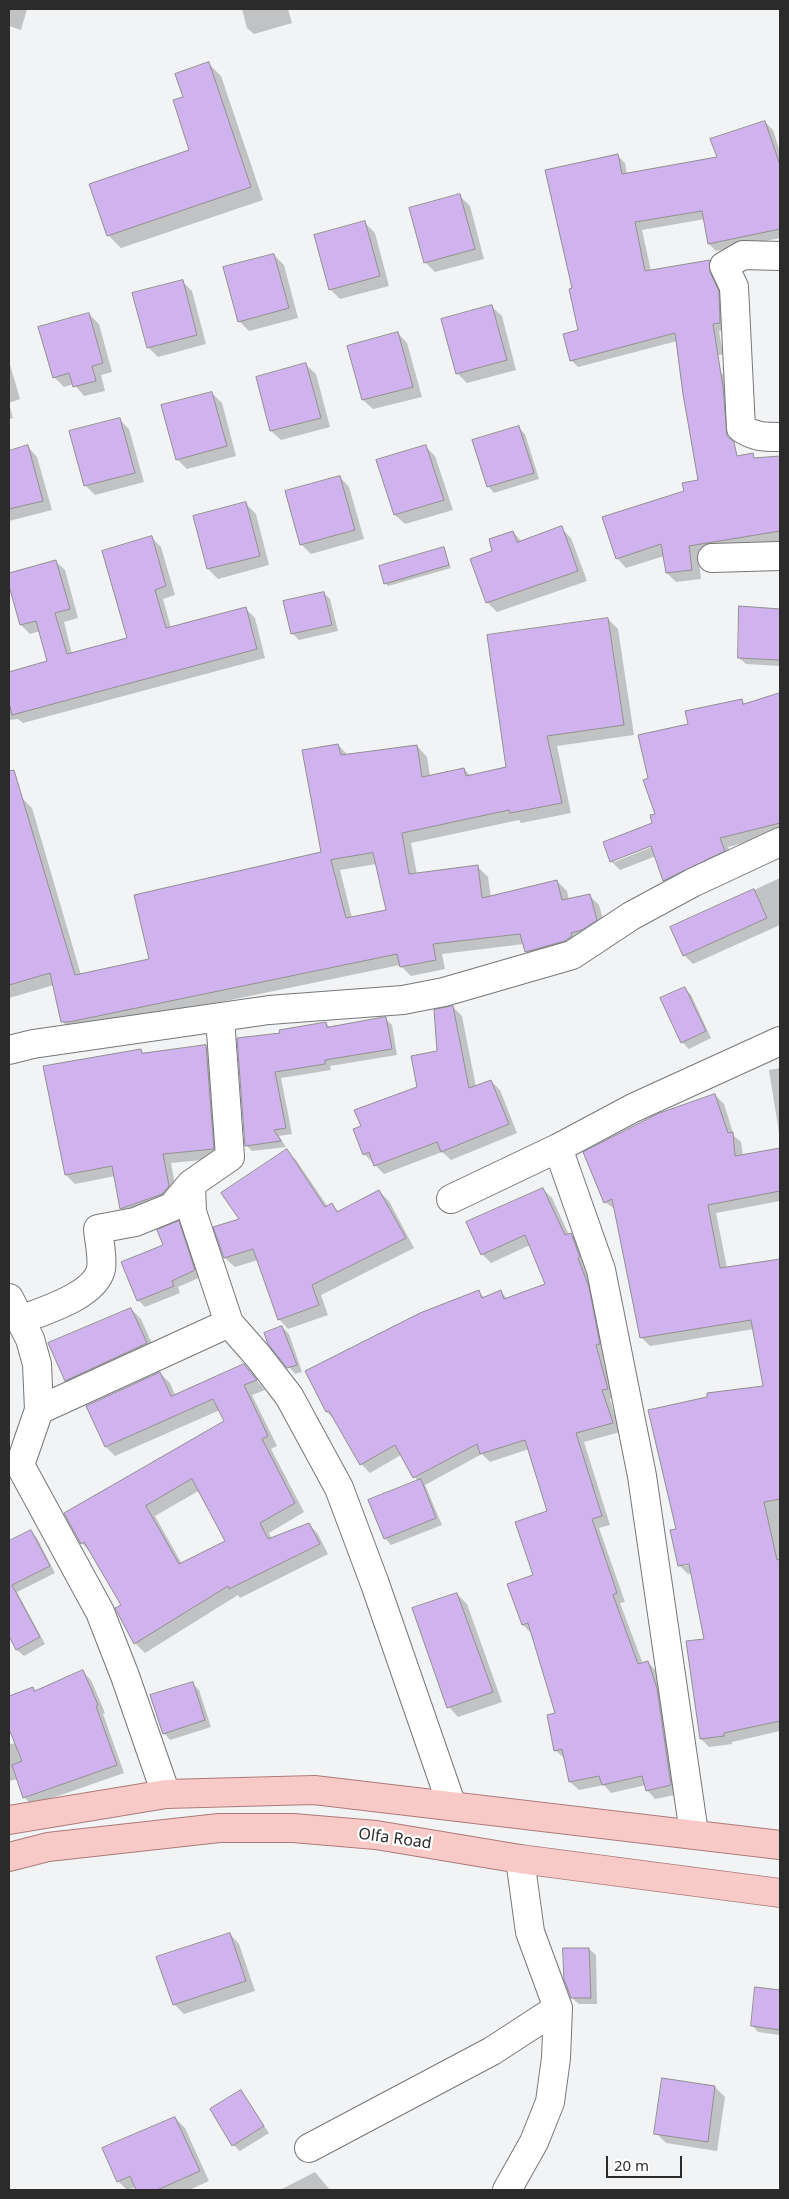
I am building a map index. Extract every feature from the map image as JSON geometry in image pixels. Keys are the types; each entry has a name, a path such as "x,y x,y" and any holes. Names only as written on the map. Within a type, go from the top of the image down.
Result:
{"main road":[{"path":"9,1820 166,1794 314,1790 694,1833 780,1845"},
{"name":"Olfa Road","path":"9,1857 48,1848 219,1828 293,1828 376,1834 520,1859 780,1893"}],"street":[{"path":"780,256 743,255 724,266 734,287 741,428 751,435 761,438 780,437"},
{"path":"712,558 780,556"},
{"path":"9,1050 33,1044 269,1010 403,1000 444,992 572,955 631,916 692,883 780,842"},
{"path":"166,1794 125,1676 100,1612 20,1465 39,1410 36,1353 14,1309 77,1296 94,1282 101,1269 98,1229 135,1222 172,1207 190,1184 230,1157 220,1018"},
{"path":"451,1198 558,1148 633,1108 780,1041"},
{"path":"558,1148 601,1270 642,1476 694,1833"},
{"path":"190,1184 192,1212 229,1323 289,1396 339,1488 375,1584 452,1806"},
{"path":"39,1410 229,1323"},
{"path":"507,2190 534,2142 550,2102 556,2058 558,2008 530,1932 520,1859"},
{"path":"309,2148 492,2051 558,2008"}],"building":[{"path":"209,62 251,187 107,236 89,184 189,150 173,100 183,97 175,74"},
{"path":"765,121 780,165 780,229 708,244 702,211 635,222 645,271 710,260 710,272 719,291 720,323 713,324 723,387 727,436 734,442 737,456 753,453 754,458 780,456 780,531 689,546 692,570 666,573 661,544 616,559 602,517 684,491 682,483 698,480 683,394 675,333 570,361 563,334 578,330 569,289 572,288 545,170 618,154 622,174 717,157 710,139"},
{"path":"460,194 475,249 424,263 409,208"},
{"path":"365,221 380,276 329,290 314,235"},
{"path":"274,254 289,308 238,322 223,267"},
{"path":"183,280 197,335 147,348 132,293"},
{"path":"492,305 507,360 456,374 441,319"},
{"path":"89,313 103,363 92,366 96,381 73,387 69,373 53,378 38,327"},
{"path":"398,332 413,387 362,400 347,346"},
{"path":"306,363 321,418 270,431 256,377"},
{"path":"212,392 227,446 176,460 161,405"},
{"path":"120,418 135,473 84,486 69,431"},
{"path":"519,426 534,473 487,487 472,440"},
{"path":"28,445 43,501 9,509 9,451"},
{"path":"426,445 444,500 394,515 376,460"},
{"path":"340,476 355,530 300,545 285,491"},
{"path":"246,502 260,556 207,569 193,516"},
{"path":"562,526 578,571 486,603 470,559 492,551 489,539 513,531 517,542"},
{"path":"152,536 166,586 155,590 166,628 246,607 257,649 12,715 9,702 9,672 47,661 36,621 20,625 9,586 9,573 56,560 70,609 55,613 67,654 127,638 102,551"},
{"path":"444,547 449,565 384,584 379,566"},
{"path":"324,592 332,625 291,634 283,601"},
{"path":"739,606 780,609 780,660 738,658"},
{"path":"608,618 624,725 547,736 562,803 510,813 509,810 402,833 409,874 478,865 482,898 557,880 562,900 590,894 597,920 582,930 571,933 572,936 565,941 525,952 520,934 433,944 436,960 400,967 397,954 69,1022 61,1022 50,973 9,985 9,771 14,770 75,975 149,959 134,895 321,852 302,750 338,744 341,755 417,745 422,777 464,768 466,776 506,767 487,635","holes":["373,853 386,910 346,918 331,860"]},
{"path":"780,693 780,823 720,838 725,851 663,881 651,846 610,862 603,842 652,823 650,815 655,814 643,780 648,778 638,735 688,724 685,711 742,699 743,704"},
{"path":"754,889 767,918 683,956 670,927"},
{"path":"685,987 706,1031 681,1043 660,998"},
{"path":"453,1006 469,1088 491,1080 509,1124 441,1152 437,1142 374,1166 369,1152 363,1155 353,1129 361,1126 354,1110 417,1087 411,1056 437,1051 434,1010"},
{"path":"386,1017 392,1049 325,1060 325,1064 275,1072 286,1128 274,1130 281,1141 245,1146 237,1038 280,1033 279,1030 326,1022 327,1027"},
{"path":"206,1045 214,1149 163,1154 169,1186 162,1194 120,1209 112,1166 65,1175 43,1066 141,1049 142,1053"},
{"path":"715,1094 728,1133 733,1132 735,1156 780,1148 780,1191 708,1205 720,1268 780,1259 780,1499 764,1502 777,1560 780,1559 780,1721 724,1733 724,1736 700,1739 686,1641 704,1639 689,1564 678,1566 670,1530 676,1529 648,1410 707,1397 707,1393 763,1386 751,1320 640,1338 612,1199 604,1203 583,1152 657,1114"},
{"path":"287,1149 325,1207 332,1203 337,1212 379,1190 406,1238 312,1285 319,1305 278,1320 253,1249 224,1258 213,1227 239,1219 221,1193"},
{"path":"543,1188 565,1235 571,1233 580,1257 578,1258 589,1287 600,1344 596,1345 608,1389 602,1390 613,1423 576,1433 602,1516 592,1519 617,1593 613,1595 638,1664 648,1661 657,1688 671,1785 646,1791 642,1776 602,1785 599,1776 569,1782 562,1749 554,1751 547,1715 555,1713 528,1623 522,1625 507,1584 533,1575 515,1522 547,1511 525,1440 480,1454 477,1444 413,1478 395,1445 360,1465 329,1411 326,1412 305,1371 420,1313 479,1290 482,1298 501,1290 504,1299 545,1284 525,1235 481,1255 466,1222"},
{"path":"179,1221 195,1270 172,1281 174,1286 137,1301 121,1262 163,1245 157,1230"},
{"path":"131,1308 147,1343 65,1381 48,1343"},
{"path":"282,1326 297,1365 287,1368 268,1344 264,1333"},
{"path":"244,1364 257,1380 244,1385 268,1436 262,1439 295,1503 260,1523 268,1539 309,1523 320,1544 229,1589 228,1586 134,1644 115,1608 121,1605 84,1542 81,1544 64,1513 224,1421 213,1399 105,1447 86,1406 160,1372 171,1396","holes":["192,1479 225,1541 179,1564 146,1506"]},
{"path":"421,1479 436,1518 384,1539 368,1500"},
{"path":"31,1530 50,1566 12,1585 40,1637 16,1650 9,1636 9,1541"},
{"path":"457,1593 493,1692 447,1708 412,1608"},
{"path":"83,1670 98,1705 96,1706 117,1765 23,1798 12,1765 22,1761 9,1729 9,1696 33,1687 34,1691"},
{"path":"193,1682 205,1720 163,1734 150,1695"},
{"path":"230,1933 246,1981 173,2005 156,1957"},
{"path":"563,1948 589,1948 591,1998 571,1998 564,1979"},
{"path":"755,1987 780,1990 780,2030 751,2026"},
{"path":"662,2078 715,2086 708,2142 654,2134"},
{"path":"241,2090 264,2126 232,2146 210,2109"},
{"path":"175,2117 200,2171 157,2190 136,2190 130,2176 117,2182 102,2148"}]}
